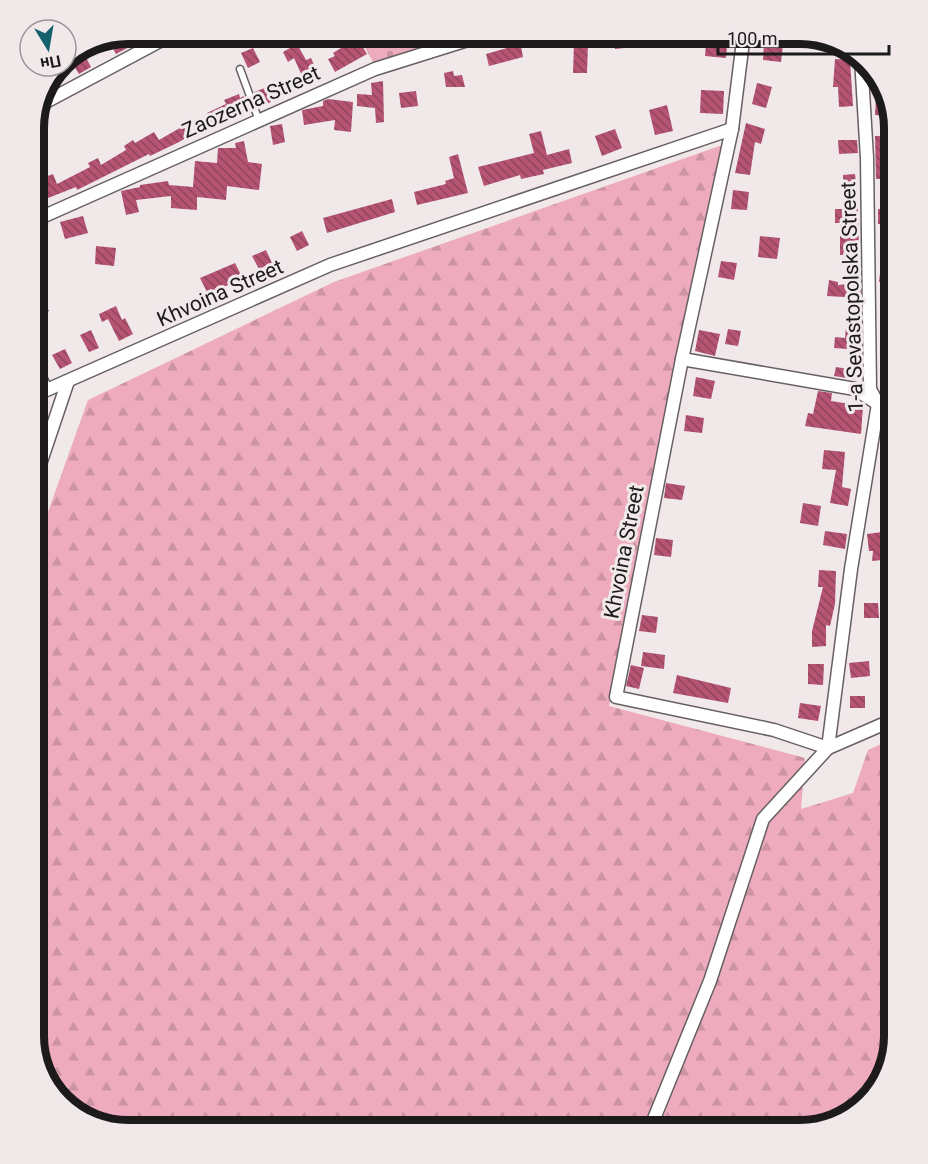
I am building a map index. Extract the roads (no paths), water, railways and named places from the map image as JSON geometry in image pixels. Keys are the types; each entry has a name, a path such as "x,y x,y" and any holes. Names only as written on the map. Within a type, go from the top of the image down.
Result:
{"street":[{"path":"48,101 154,44"},
{"name":"Zaozerna Street","path":"44,216 258,118 393,62 453,44"},
{"name":"Khvoina Street","path":"743,44 732,129 682,359 616,697 774,730 828,748"},
{"name":"1-a Sevastopolska Street","path":"828,748 851,569 878,404 870,389 867,158 862,70"},
{"name":"Khvoina Street","path":"44,391 330,265 732,129"},
{"path":"682,359 855,388 884,408"},
{"path":"44,452 68,381"},
{"path":"653,1120 710,981 763,819 828,748 884,724"}],"lane":[{"path":"240,69 258,118"},
{"path":"44,379 49,389"}]}
